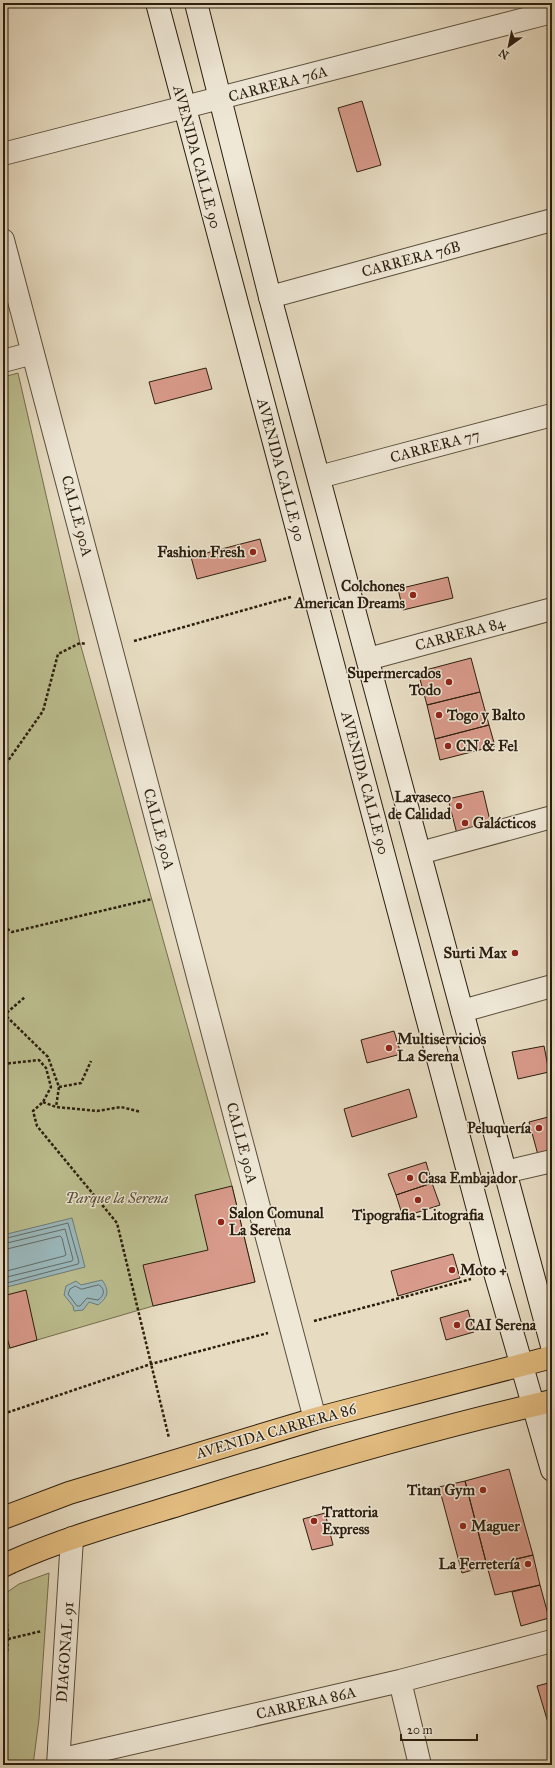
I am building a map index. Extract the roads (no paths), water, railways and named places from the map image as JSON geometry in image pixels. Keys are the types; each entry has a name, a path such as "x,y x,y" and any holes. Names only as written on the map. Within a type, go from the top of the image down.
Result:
{"main road":[{"name":"AVENIDA CARRERA 86","path":"3,1518 69,1493 315,1419 552,1357"},
{"path":"6,1571 72,1538 381,1443 543,1403"}],"street":[{"name":"AVENIDA CALLE 90","path":"157,3 495,1273 522,1364 543,1403 552,1470"},
{"path":"196,3 270,297 552,1346"},
{"name":"CARRERA 76A","path":"3,154 552,12"},
{"name":"CARRERA 76B","path":"270,297 552,220"},
{"name":"CALLE 90A","path":"3,240 315,1419"},
{"path":"3,361 33,353"},
{"name":"CARRERA 77","path":"319,477 552,415"},
{"name":"CARRERA 84","path":"368,659 552,609"},
{"path":"420,853 552,817"},
{"path":"462,1011 552,986"},
{"path":"506,1172 552,1161"},
{"name":"DIAGONAL 91","path":"58,1762 72,1538"},
{"name":"CARRERA 86A","path":"58,1762 400,1682 552,1641"},
{"path":"400,1682 420,1765"}],"water":[{"path":"72,1218 85,1267 3,1288 3,1235"},
{"path":"102,1280 107,1291 104,1299 98,1305 89,1302 83,1310 74,1311 73,1306 64,1295 66,1286 76,1281 81,1285"}],"place":[{"name":"Fashion Fresh","path":"253,552"},
{"name":"Colchones American Dreams","path":"413,595"},
{"name":"Supermercados Todo","path":"449,682"},
{"name":"Togo y Balto","path":"439,715"},
{"name":"CN & Fel","path":"448,746"},
{"name":"Lavaseco de Calidad","path":"459,806"},
{"name":"Galácticos","path":"465,823"},
{"name":"Surti Max","path":"515,953"},
{"name":"Multiservicios La Serena","path":"389,1048"},
{"name":"Peluquería","path":"539,1128"},
{"name":"Casa Embajador","path":"410,1178"},
{"name":"Tipografia-Litografia","path":"418,1200"},
{"name":"Salon Comunal La Serena","path":"221,1222"},
{"name":"Moto +","path":"452,1270"},
{"name":"CAI Serena","path":"457,1325"},
{"name":"Titan Gym","path":"483,1490"},
{"name":"Trattoria Express","path":"314,1521"},
{"name":"Maguer","path":"463,1526"},
{"name":"La Ferretería","path":"528,1564"}],"park label":[{"name":"Parque la Serena","path":"117,1198"}]}
